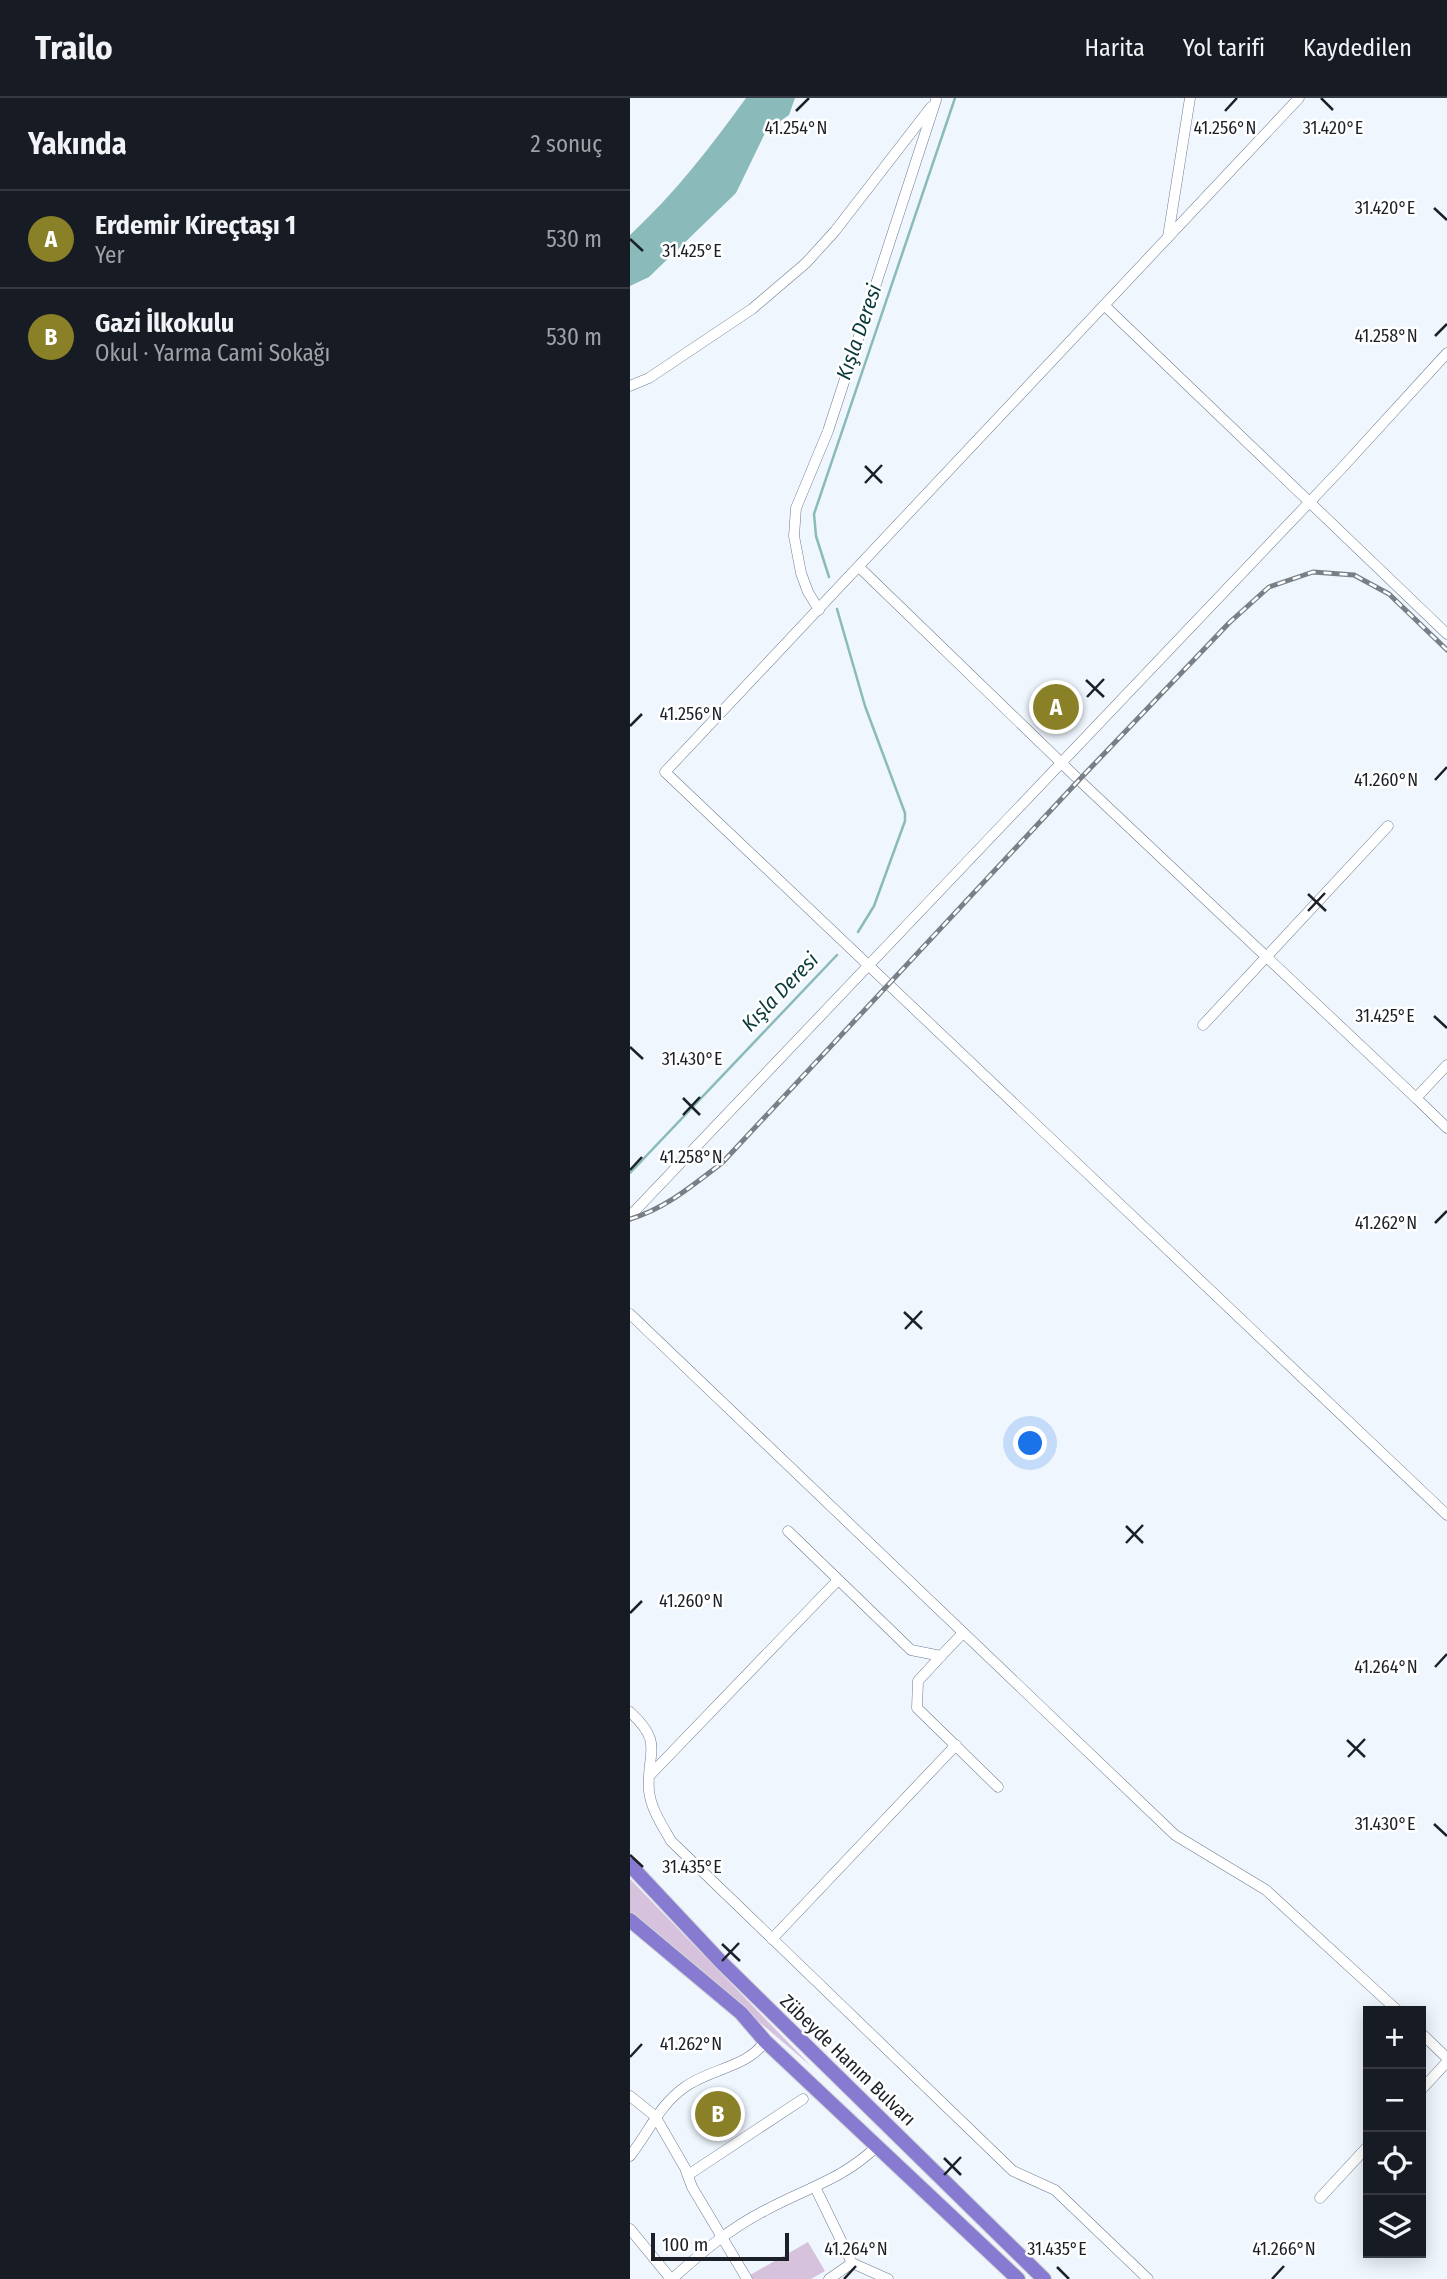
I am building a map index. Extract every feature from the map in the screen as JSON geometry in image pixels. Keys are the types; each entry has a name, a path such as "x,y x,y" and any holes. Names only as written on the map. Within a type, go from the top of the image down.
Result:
{"highway":[{"name":"Zübeyde Hanım Bulvarı","path":"630,1865 721,1962 1044,2279"},
{"path":"630,1920 741,2013 765,2042 1018,2279"}],"street":[{"path":"1168,238 1190,98"},
{"path":"1299,98 860,568 665,772 1447,1515"},
{"path":"630,386 649,378 752,309 806,263 835,231 937,99"},
{"path":"819,610 808,593 802,573 794,536 796,508 828,430 937,99"},
{"path":"1105,306 1447,634"},
{"path":"630,1216 1309,503 1447,353"},
{"path":"860,568 1060,762 1447,1128"},
{"path":"1203,1025 1388,826"},
{"path":"1416,1098 1447,1065"},
{"path":"630,1314 1175,1835 1266,1890 1393,2006"},
{"path":"788,1531 911,1650 941,1656"},
{"path":"651,1774 837,1581"},
{"path":"962,1634 918,1681 917,1708 998,1787"},
{"path":"630,1712 648,1729 653,1752 649,1791 656,1816 671,1840 1013,2171 1055,2190 1148,2279"},
{"path":"772,1939 956,1745"},
{"path":"1426,2038 1447,2060 1426,2084"},
{"path":"630,2156 655,2116 685,2087 758,2053 765,2042"},
{"path":"630,2096 655,2116 692,2187 747,2279"},
{"path":"688,2175 803,2099"},
{"path":"630,2229 672,2279 723,2235 767,2209 816,2189 849,2170 877,2146"},
{"path":"1320,2198 1363,2151"},
{"path":"816,2189 852,2263 888,2279"},
{"path":"829,2279 852,2263"}],"shaded area":[{"path":"746,98 795,98 789,115 766,131 736,193 649,277 630,286 630,235 691,170"},
{"path":"630,1879 811,2066 630,1912"},
{"path":"808,2242 825,2271 811,2279 753,2279 750,2275"}],"waterway":[{"name":"Kışla Deresi","path":"829,577 816,536 814,514 955,98"},
{"name":"Kışla Deresi","path":"837,609 865,706 905,813 905,821 874,906 858,932"},
{"name":"Kışla Deresi","path":"630,1173 837,955"}],"railway":[{"path":"630,1219 667,1203 722,1163 1079,780 1230,622 1269,587 1313,572 1354,575 1389,594 1447,650"}],"place":[{"name":"Erdemir Kireçtaşı 1","path":"1056,707"},
{"name":"Gazi İlkokulu","path":"718,2114"}]}
